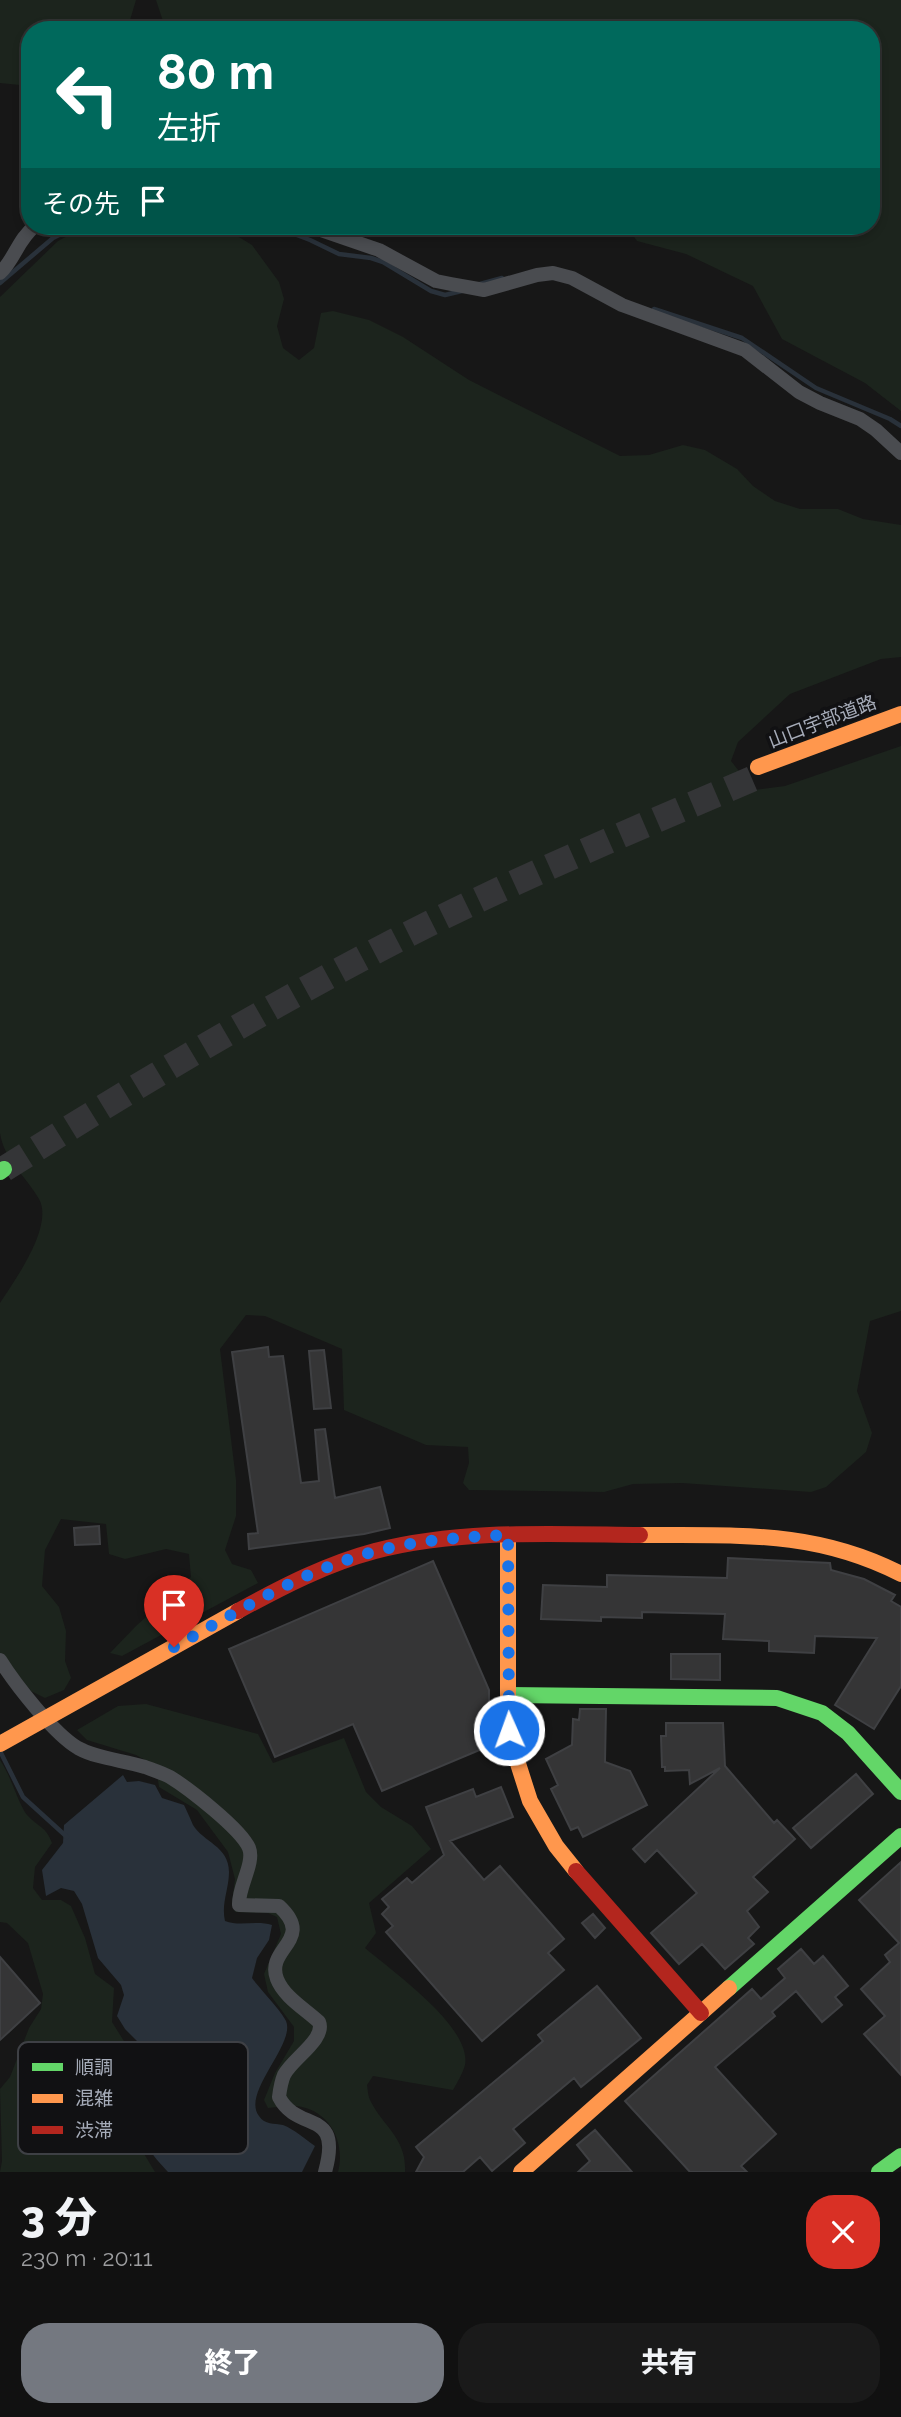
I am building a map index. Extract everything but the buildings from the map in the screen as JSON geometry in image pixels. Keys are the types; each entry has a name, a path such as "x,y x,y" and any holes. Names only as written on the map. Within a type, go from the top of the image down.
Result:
{"main road":[{"name":"山口宇部道路","path":"901,714 760,771 901,723"},
{"path":"0,1744 285,1585 376,1551 415,1543 455,1537 508,1535 752,1536 824,1544 856,1554 901,1574"},
{"path":"508,1535 508,1695 510,1744 515,1766 543,1829 565,1860 701,2013"},
{"path":"508,1695 777,1698 822,1713 848,1733 901,1792"},
{"path":"521,2172 901,1836"},
{"path":"879,2172 901,2156"}],"street":[{"path":"0,273 11,263 25,235"},
{"path":"335,235 379,250 427,277 484,290 537,275 554,273 572,278 622,305 745,350 799,392 860,419 901,453"},
{"path":"0,1660 37,1707 74,1746 88,1753 168,1776 221,1817 250,1849 239,1905 279,1906 293,1923 292,1935 276,1960 275,1976 283,1990 319,2022 321,2028 319,2035 284,2074 279,2097 282,2103 326,2133 331,2143 325,2172"}],"shaded area":[{"path":"0,0 136,0 130,21 21,21 21,85 0,83"},
{"path":"156,0 901,0 901,411 865,383 782,339 753,286 686,254 637,241 633,235 880,235 880,21 163,21"},
{"path":"69,235 236,235 252,245 279,282 284,299 277,326 283,348 299,360 314,348 321,313 333,311 369,320 403,337 469,380 620,456 649,455 683,445 705,450 737,469 753,486 775,501 800,509 838,509 863,519 901,525 901,657 881,659 790,694 738,742 731,761 754,790 785,786 901,746 901,1311 870,1321 857,1391 872,1433 866,1452 826,1487 811,1492 682,1483 633,1484 604,1492 469,1490 463,1483 469,1463 468,1447 426,1445 344,1410 342,1349 265,1316 246,1315 220,1349 236,1480 236,1516 225,1550 232,1564 251,1570 258,1583 122,1656 110,1653 191,1577 189,1554 166,1549 125,1559 109,1554 106,1524 61,1519 45,1550 42,1586 59,1607 66,1631 65,1661 71,1678 64,1690 45,1698 31,1691 0,1653 0,1303 31,1252 41,1223 42,1210 39,1199 6,1151 0,1133 0,297 58,241"},
{"path":"146,1704 258,1734 273,1763 344,1738 366,1792 381,1807 412,1826 431,1849 369,1903 376,1933 365,1948 444,2017 464,2050 465,2065 453,2090 373,2076 367,2085 376,2111 399,2142 405,2161 405,2172 338,2172 340,2161 337,2139 326,2120 308,2108 268,2108 264,2100 275,2073 294,2041 294,2027 268,1992 264,1974 281,1934 277,1917 268,1913 235,1912 232,1902 235,1879 228,1852 197,1810 159,1787 156,1766 136,1755 87,1740 77,1730 118,1706"},
{"path":"0,1760 27,1815 44,1830 52,1843 35,1867 33,1888 42,1900 61,1900 71,1906 85,1938 95,1974 114,1988 112,2022 124,2042 24,2042 41,2009 43,1994 28,1943 7,1923 0,1922"},
{"path":"123,1775 127,1782 139,1781 155,1785 162,1798 184,1805 197,1831 225,1856 229,1878 224,1909 225,1921 272,1925 269,1940 257,1958 252,1978 286,2021 287,2031 283,2042 262,2082 255,2106 264,2121 283,2125 315,2146 302,2172 168,2172 152,2154 248,2154 248,2042 138,2042 125,2029 117,2016 124,1995 121,1985 98,1958 82,1904 74,1891 61,1888 46,1896 42,1870 63,1843 64,1825"},
{"path":"18,2056 18,2154 144,2154 155,2172 0,2172 0,2089 10,2077"}],"waterway":[{"path":"0,283 59,235"},
{"path":"297,235 339,254 383,262 431,291 445,295 466,290"},
{"path":"480,284 502,278"},
{"path":"654,309 742,338 816,388 901,426"},
{"path":"0,1751 23,1797 67,1837"}],"tunnel":[{"path":"4,1169 196,1051 393,942 530,876 761,775"}],"traffic: fast":[{"path":"0,1172 4,1169"},
{"path":"508,1695 777,1698 822,1713 848,1733 901,1792"},
{"path":"729,1988 901,1836"},
{"path":"879,2172 901,2156"}],"traffic: slow":[{"path":"758,767 901,714"},
{"path":"508,1535 508,1716 513,1748 530,1801 556,1846 576,1871"},
{"path":"640,1535 742,1536 805,1542 868,1559 901,1574"},
{"path":"0,1744 238,1611"},
{"path":"521,2172 729,1988"}],"traffic: jam":[{"path":"238,1611 339,1562 407,1544 507,1534 640,1535"},
{"path":"576,1871 701,2013"}],"route":[{"path":"174,1647 285,1585 334,1565 376,1551 415,1543 455,1537 508,1535 509,1730"}]}
